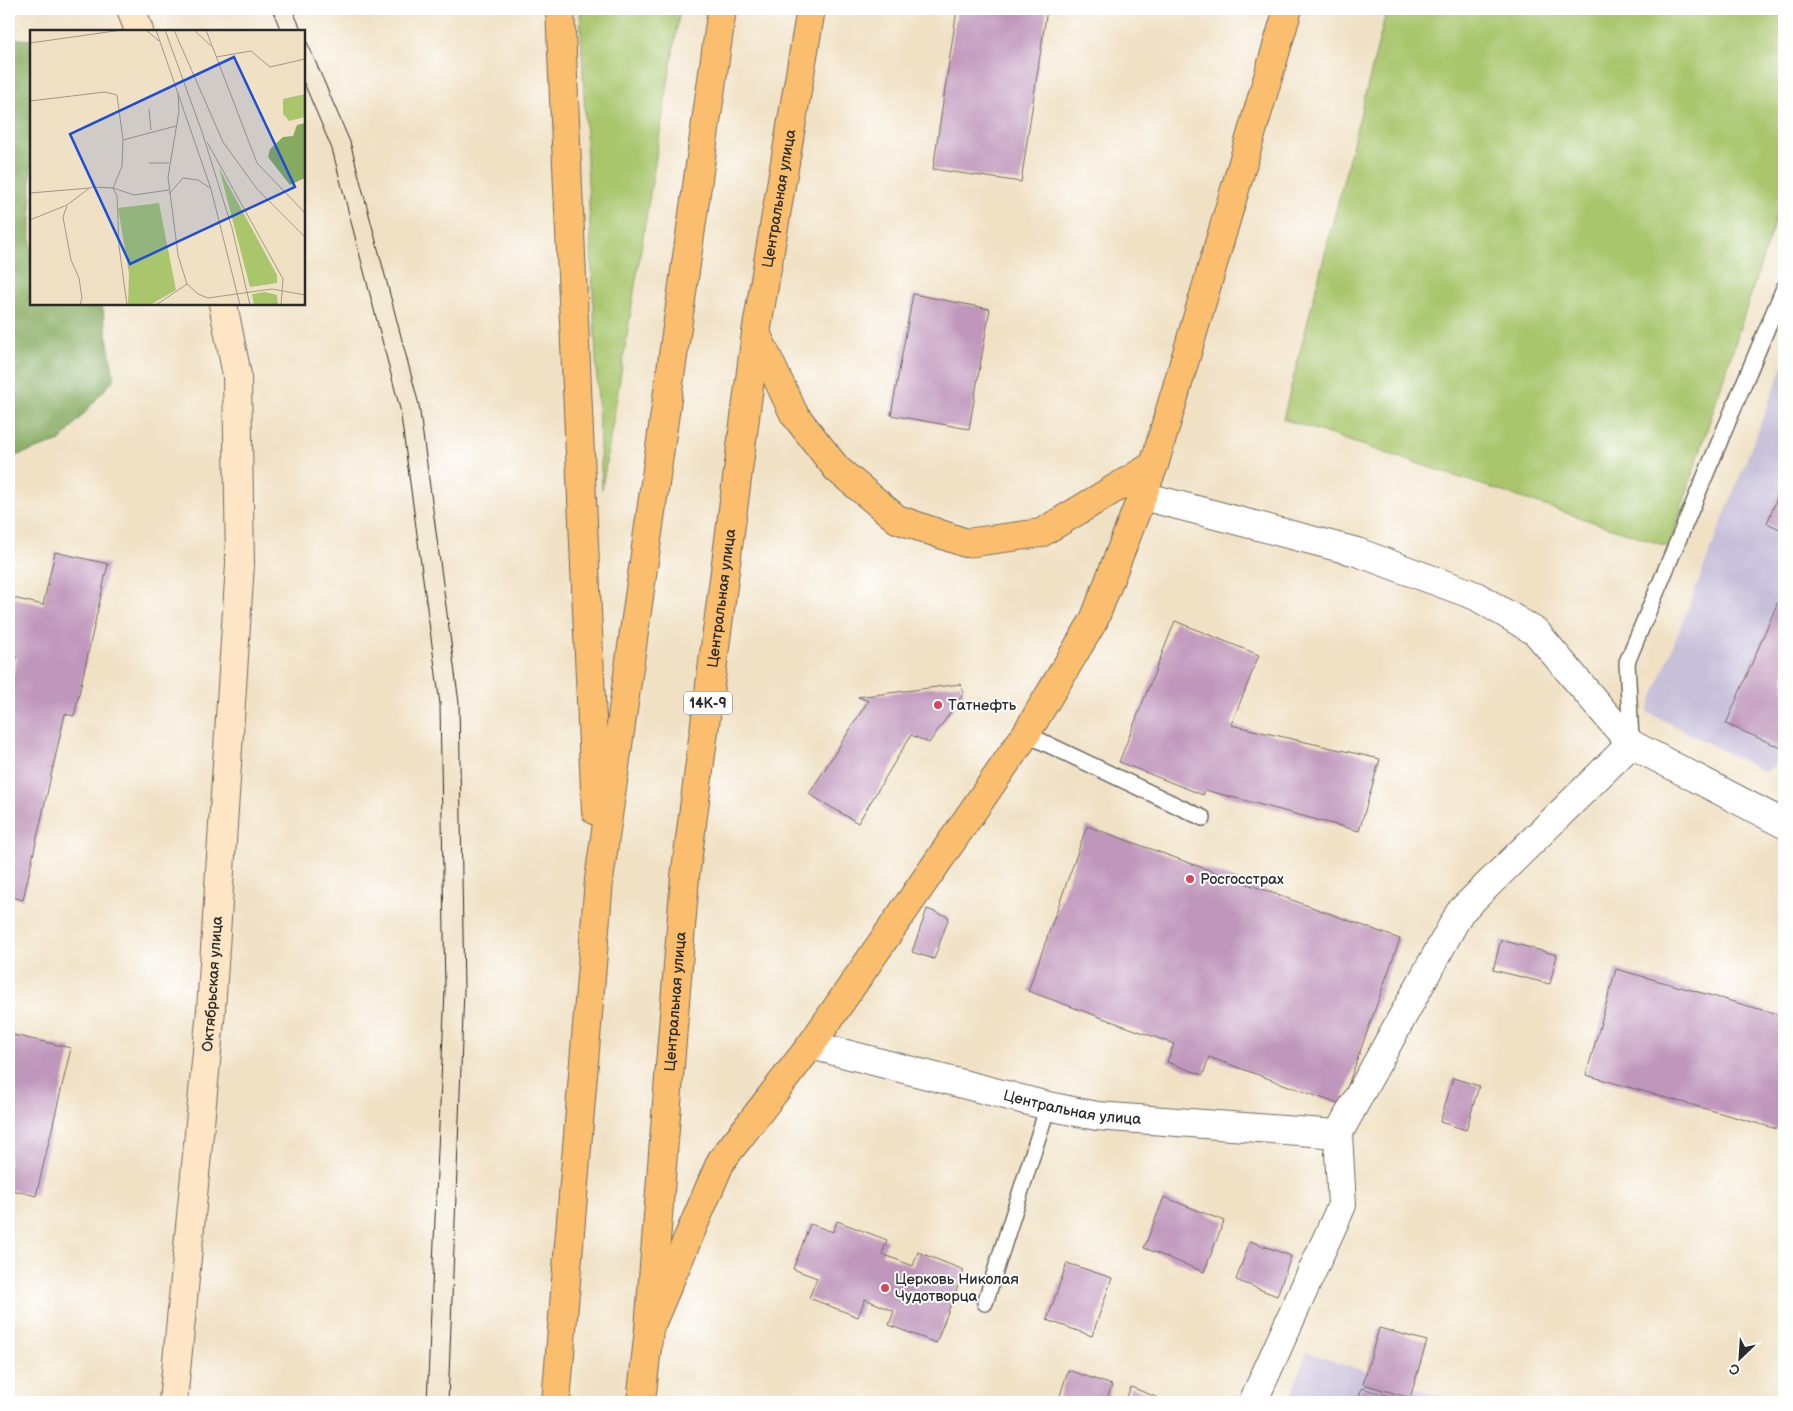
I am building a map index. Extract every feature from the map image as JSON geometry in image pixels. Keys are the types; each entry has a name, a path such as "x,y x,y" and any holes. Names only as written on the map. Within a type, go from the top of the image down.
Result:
{"main road":[{"path":"560,9 599,880"},
{"path":"556,1402 599,880 722,9"},
{"name":"Центральная улица","path":"642,1402 685,877 756,333 811,9"},
{"path":"649,1329 721,1161 810,1045 1026,734 1094,620 1154,465 1288,9"},
{"path":"756,333 794,414 837,469 897,519 966,543 1041,533 1154,465"}],"street":[{"path":"131,9 139,30"},
{"name":"Октябрьская улица","path":"173,1402 211,1010 240,564 236,376 223,305"},
{"path":"1143,496 1358,552 1476,596 1536,632 1631,744 1784,824"},
{"path":"1253,1402 1342,1205 1338,1134 1460,912 1631,744"},
{"name":"Центральная улица","path":"810,1045 1048,1106 1098,1116 1338,1134"}],"lane":[{"path":"1631,744 1627,662 1784,288"},
{"path":"1026,734 1203,818"},
{"path":"985,1303 1048,1106"}],"shaded area":[{"path":"1784,364 1784,760 1765,772 1647,712"},
{"path":"1306,1352 1458,1402 1289,1402"}],"green space":[{"path":"580,9 680,9 602,489"},
{"path":"1387,9 1784,9 1784,192 1669,547 1283,419"},
{"path":"9,38 30,40 30,305 102,305 114,379 60,441 9,458"}],"building":[{"path":"957,9 1047,9 1021,182 933,169"},
{"path":"913,294 990,309 969,429 891,415"},
{"path":"1784,481 1784,531 1767,523"},
{"path":"55,552 108,564 74,716 65,714 23,900 9,896 9,693 17,657 9,655 9,597 43,605"},
{"path":"1784,591 1784,749 1726,724"},
{"path":"1175,621 1259,655 1231,725 1380,759 1359,831 1205,790 1203,795 1119,762"},
{"path":"960,684 964,693 929,743 911,735 858,823 809,794 868,701 858,697"},
{"path":"1087,826 1400,939 1341,1105 1209,1057 1203,1075 1167,1062 1174,1044 1028,991"},
{"path":"927,909 949,917 934,959 912,952"},
{"path":"1501,940 1557,955 1550,984 1493,970"},
{"path":"1616,969 1784,1016 1784,1131 1586,1075"},
{"path":"9,1034 71,1048 36,1196 9,1189"},
{"path":"1453,1078 1479,1086 1466,1130 1440,1122"},
{"path":"1164,1197 1224,1221 1204,1272 1144,1248"},
{"name":"Церковь Николая Чудотворца","path":"837,1221 887,1240 882,1254 913,1266 918,1252 964,1270 936,1343 889,1325 894,1311 865,1299 858,1317 809,1298 817,1278 793,1269 810,1224 833,1232"},
{"path":"1250,1241 1291,1256 1277,1296 1236,1280"},
{"path":"1067,1263 1112,1278 1092,1336 1047,1320"},
{"path":"1379,1328 1427,1341 1410,1398 1363,1384"},
{"path":"1068,1370 1112,1385 1106,1402 1058,1402"},
{"path":"1131,1387 1161,1399 1159,1402 1125,1402"},
{"path":"1362,1388 1396,1398 1395,1402 1357,1402"}],"tram line":[{"path":"272,9 281,30"},
{"path":"292,9 302,30"},
{"path":"305,37 350,142 419,405 459,703 464,990 448,1402"},
{"path":"305,85 332,149 400,409 440,704 445,990 427,1402"}],"place":[{"name":"Татнефть","path":"938,705"},
{"name":"Росгосстрах","path":"1190,879"},
{"name":"Церковь Николая Чудотворца","path":"885,1288"}]}
